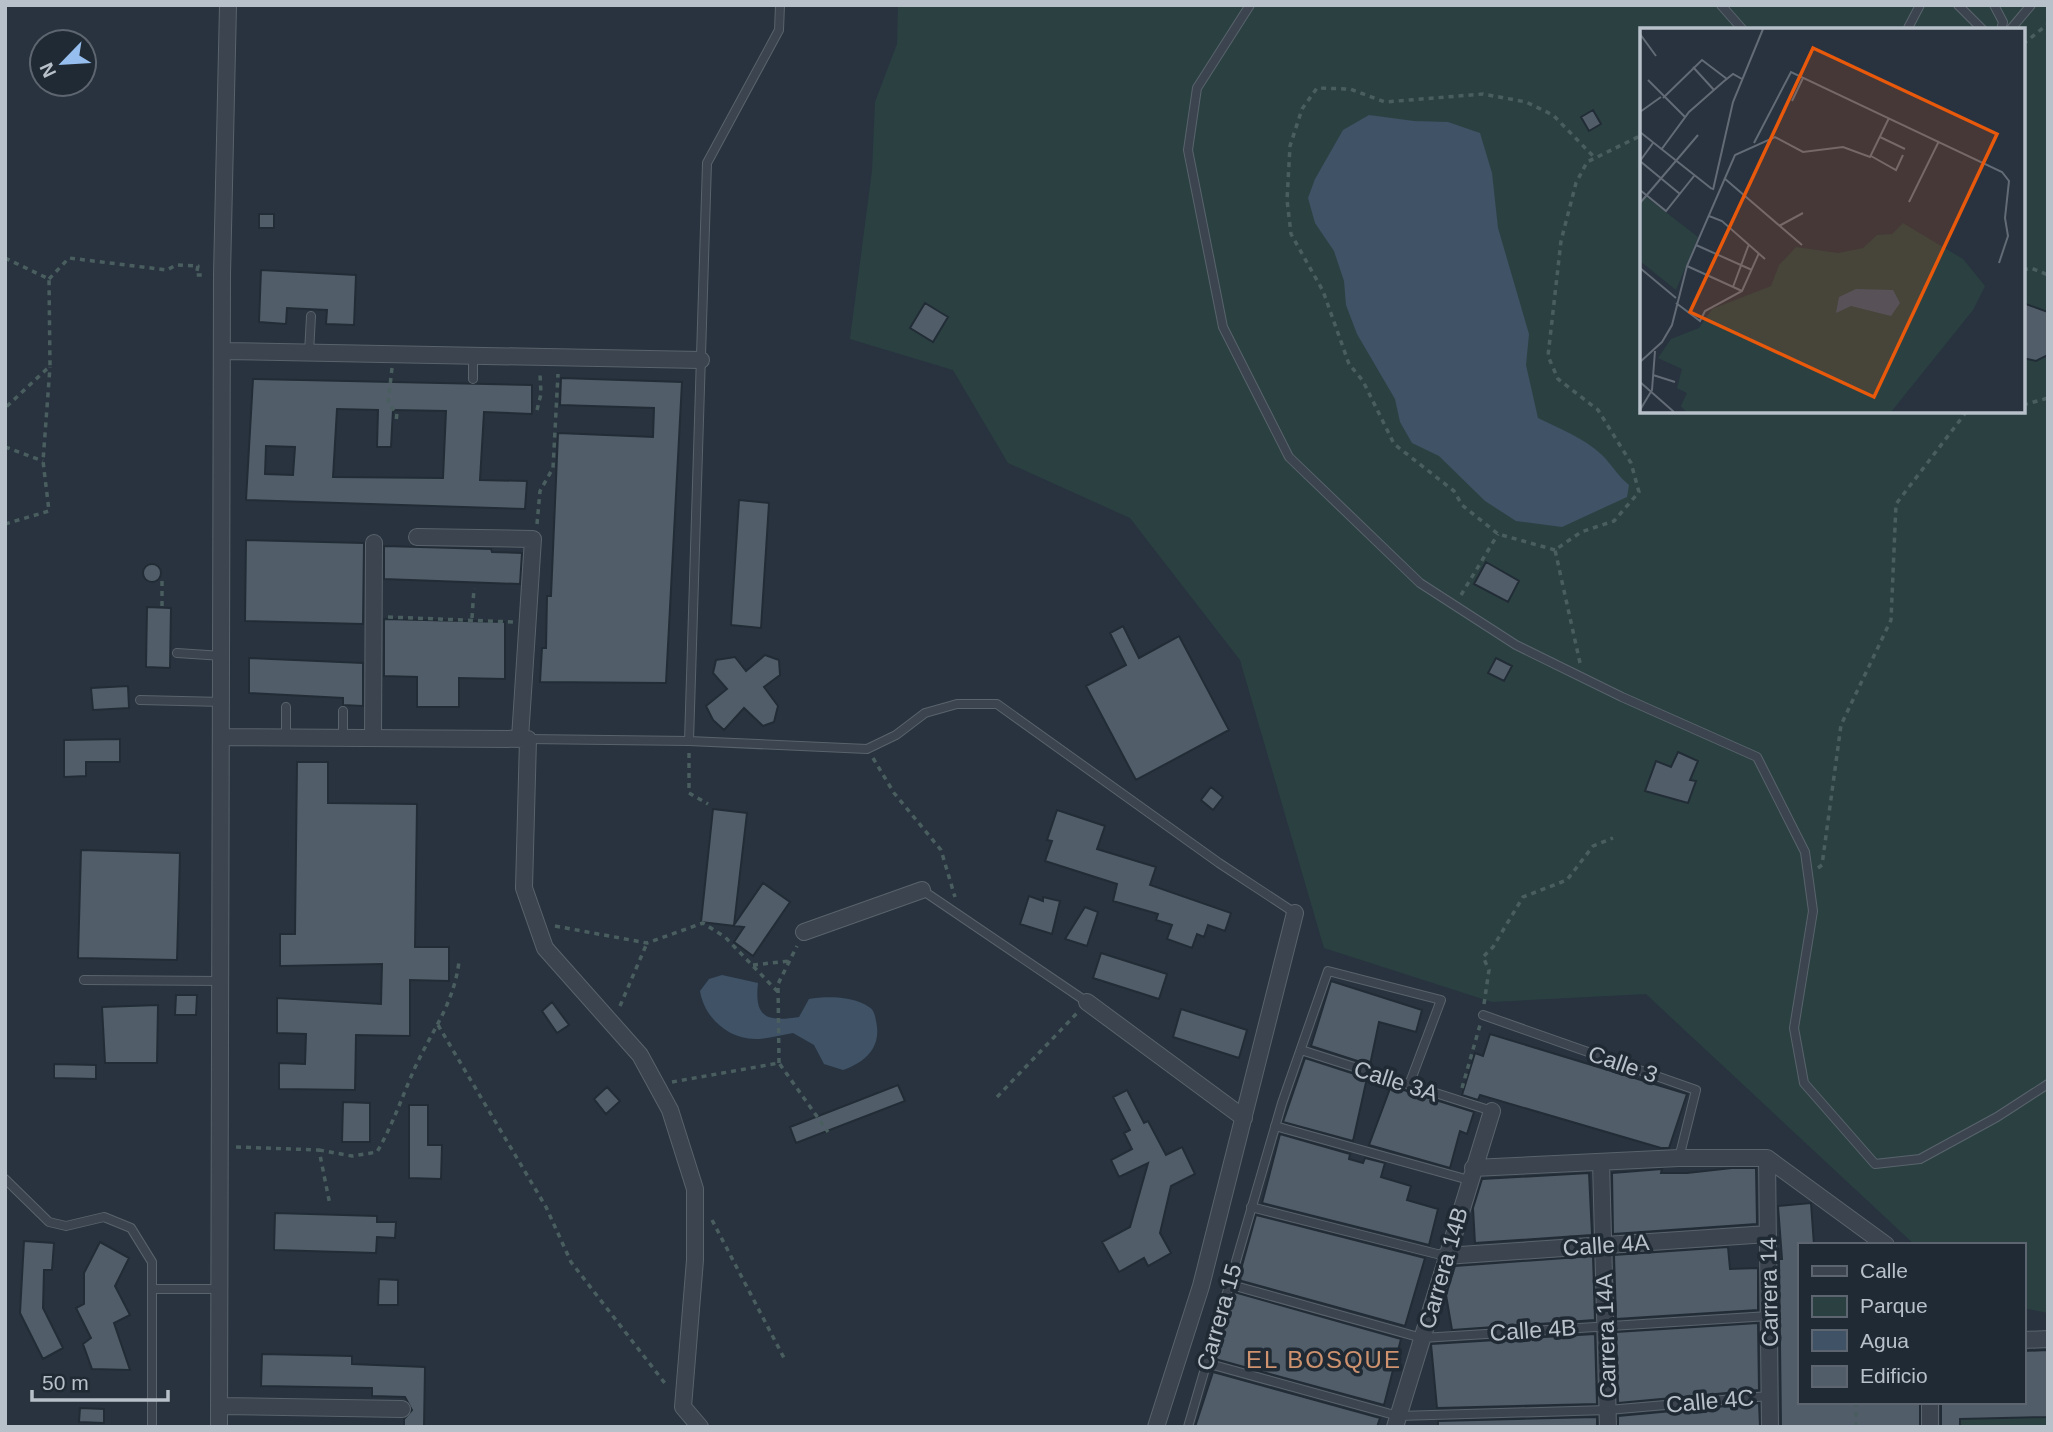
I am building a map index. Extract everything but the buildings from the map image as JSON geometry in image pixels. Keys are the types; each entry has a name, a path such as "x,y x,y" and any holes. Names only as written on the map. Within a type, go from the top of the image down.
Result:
{"street":[{"path":"219,1427 223,351 228,5"},
{"path":"223,351 701,360"},
{"path":"417,537 533,539 524,739 524,888 545,948 640,1055 670,1110 695,1189 695,1260 683,1407 700,1427"},
{"path":"373,738 374,544"},
{"path":"223,737 524,739"},
{"path":"804,932 922,890"},
{"path":"1156,1427 1201,1286 1295,913"},
{"path":"1087,1002 1244,1118"},
{"name":"Carrera 14B","path":"1397,1421 1445,1256 1492,1111"},
{"path":"1471,1174 1601,1162 1679,1158 1767,1158 1883,1243"},
{"name":"Carrera 14","path":"1767,1158 1770,1427"},
{"name":"Carrera 14A","path":"1601,1162 1608,1427"},
{"name":"Calle 4A","path":"1445,1256 1768,1234"},
{"path":"2025,1340 2048,1339"},
{"path":"1930,1404 1930,1427"},
{"path":"219,1406 402,1409"}],"lane":[{"path":"689,741 707,163 779,30 780,5"},
{"path":"1250,5 1197,89 1188,150 1223,327 1289,457 1420,583 1516,645 1757,757 1805,852 1813,911 1794,1028 1804,1083 1875,1164 1920,1159 1987,1123 2048,1084"},
{"path":"1721,5 1741,28"},
{"path":"1908,27 1920,5"},
{"path":"1958,5 1981,28"},
{"path":"1994,5 2003,22 2002,28"},
{"path":"2012,28 2031,5"},
{"path":"309,353 312,316"},
{"path":"473,356 473,379"},
{"path":"177,653 223,656"},
{"path":"140,701 223,702"},
{"path":"524,739 689,741 867,749 896,735 925,713 957,704 996,704 1219,863 1295,913"},
{"path":"286,707 286,737"},
{"path":"343,711 343,738"},
{"path":"922,890 1087,1002"},
{"name":"Carrera 15","path":"1188,1427 1275,1126 1328,971 1441,1000 1409,1085"},
{"path":"84,980 221,981"},
{"name":"Calle 3","path":"1483,1015 1696,1090 1679,1158"},
{"name":"Calle 3A","path":"1301,1050 1492,1111"},
{"path":"1275,1126 1471,1174"},
{"path":"5,1180 49,1222 66,1226 104,1217 131,1228 152,1262 149,1389 152,1427"},
{"path":"1251,1207 1445,1256"},
{"name":"Calle 4B","path":"1228,1284 1422,1338 1769,1316"},
{"path":"153,1289 219,1289"},
{"name":"Calle 4C","path":"1206,1363 1397,1421 1608,1410 1769,1396"}],"path":[{"path":"2025,42 2048,24"},
{"path":"1595,158 1553,115 1526,102 1483,94 1385,103 1350,89 1317,88 1302,109 1290,146 1287,200 1291,234 1323,291 1349,364 1363,381 1394,444 1454,491 1462,505 1498,534 1555,550 1581,533 1614,521 1639,492 1631,463 1598,410 1558,379 1548,356 1561,242 1576,183 1587,162 1640,136"},
{"path":"5,258 50,279"},
{"path":"5,524 49,511 43,461 50,366 50,279 69,258 167,270 176,265 198,266 196,275"},
{"path":"2025,270 2031,268 2048,275"},
{"path":"393,355 388,404 397,413 396,422"},
{"path":"537,357 534,366 540,374 541,394 537,410"},
{"path":"533,539 540,491 553,468 559,358"},
{"path":"5,408 50,366"},
{"path":"2025,404 2048,398"},
{"path":"1808,876 1822,865 1841,725 1891,620 1896,504 1965,413"},
{"path":"5,447 43,461"},
{"path":"1454,605 1498,534"},
{"path":"1555,550 1583,678"},
{"path":"162,576 162,606"},
{"path":"472,618 474,588"},
{"path":"374,617 472,618 530,623"},
{"path":"689,741 689,793 708,804"},
{"path":"867,749 894,793 941,850 960,916"},
{"path":"1458,1100 1483,1015 1489,970 1483,957 1493,947 1523,897 1567,880 1593,846 1613,838"},
{"path":"536,922 647,943 703,923 725,937 778,992"},
{"path":"804,932 778,984 779,1063 828,1132"},
{"path":"613,1025 625,989 647,943"},
{"path":"753,965 790,961"},
{"path":"220,1147 319,1150 352,1156 377,1152 395,1120 413,1072 456,989 459,962"},
{"path":"997,1097 1087,1002"},
{"path":"438,1025 546,1207 571,1262 683,1407"},
{"path":"656,1084 779,1063"},
{"path":"319,1150 330,1205"},
{"path":"695,1189 784,1358"},
{"path":"1856,1404 1856,1427"}],"green space":[{"path":"898,5 2048,5 2048,1313 2025,1308 2025,1243 1913,1243 1646,994 1492,1002 1324,948 1240,660 1130,518 1008,463 953,370 850,339 872,171 875,102 897,44"},
{"path":"2048,1417 2047,1427 1960,1427 1960,1419"}],"water":[{"path":"1369,115 1448,122 1480,133 1492,173 1498,228 1529,334 1526,365 1538,418 1580,439 1602,455 1629,485 1627,497 1562,527 1516,521 1485,501 1439,456 1412,443 1400,422 1395,399 1357,334 1346,305 1344,281 1334,251 1315,223 1308,198 1315,179 1343,130"},
{"path":"722,975 758,983 758,1004 765,1015 771,1018 799,1017 809,999 840,998 863,1003 871,1008 875,1015 877,1038 874,1046 859,1063 843,1070 824,1064 814,1045 793,1033 760,1039 745,1038 727,1031 712,1018 702,1001 700,991 709,979"}],"district":[{"name":"EL BOSQUE","path":"1324,1360"}]}
